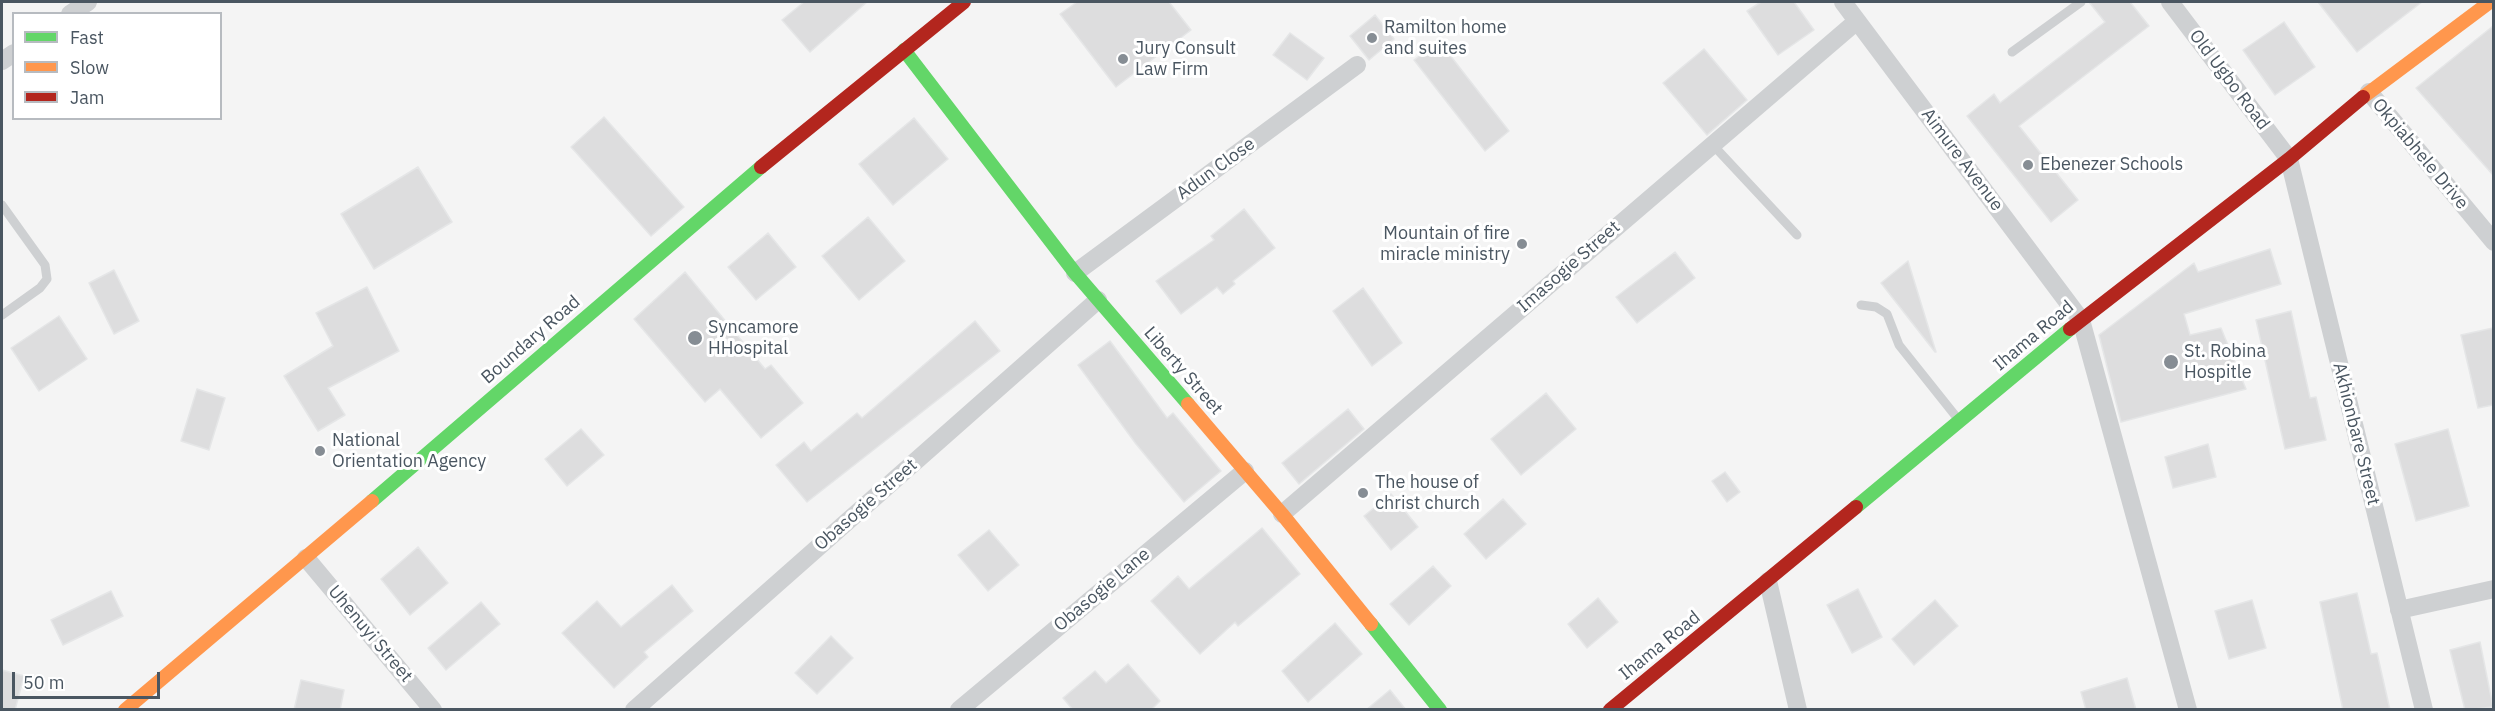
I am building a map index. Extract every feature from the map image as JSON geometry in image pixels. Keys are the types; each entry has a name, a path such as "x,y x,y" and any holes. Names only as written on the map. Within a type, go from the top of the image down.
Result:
{"street":[{"path":"73,12 88,2"},
{"name":"Boundary Road","path":"125,710 306,558 717,203 964,2"},
{"name":"Aimure Avenue","path":"1843,2 2081,320"},
{"name":"Old Ugbo Road","path":"2170,2 2289,159"},
{"name":"Ihama Road","path":"1610,710 2081,320 2289,159 2479,5"},
{"name":"Imasogie Street","path":"1282,514 1857,21"},
{"name":"Liberty Street","path":"904,50 1075,273 1282,514 1440,710"},
{"name":"Adun Close","path":"1075,273 1357,64"},
{"name":"Okpiabhele Drive","path":"2369,92 2493,242"},
{"name":"Akhionbare Street","path":"2289,159 2424,710"},
{"name":"Obasogie Street","path":"634,710 1098,300"},
{"path":"2081,320 2188,710"},
{"name":"Obasogie Lane","path":"959,710 1245,471"},
{"name":"Uhenuyi Street","path":"306,558 434,710"},
{"path":"1768,581 1798,710"},
{"path":"2399,610 2493,589"}],"lane":[{"path":"2012,52 2081,2"},
{"path":"1712,144 1797,236"},
{"path":"2,205 45,265 47,279 40,288 2,315"},
{"path":"1861,305 1876,307 1887,314 1899,345 1959,421"}],"building":[{"path":"804,2 867,2 810,52 782,20"},
{"name":"Jury Consult Law Firm","path":"1077,2 1169,2 1191,30 1116,87 1060,14"},
{"path":"1761,2 1794,2 1814,30 1778,55 1747,11"},
{"path":"2089,2 2130,2 2149,26 2019,126 2078,200 2051,222 1967,116 1994,94 2000,103 2105,22"},
{"path":"2318,2 2422,2 2357,52"},
{"name":"Ramilton home and suites","path":"1375,15 1394,39 1369,60 1350,36"},
{"path":"2284,22 2315,67 2275,95 2243,50"},
{"path":"2493,26 2493,175 2416,88"},
{"path":"1290,33 1324,58 1307,80 1273,55"},
{"path":"1439,41 1509,131 1485,151 1414,60"},
{"path":"1704,49 1747,100 1707,135 1663,83"},
{"path":"604,117 684,207 651,236 571,147"},
{"path":"914,118 948,159 893,205 859,164"},
{"path":"418,167 452,222 374,269 341,214"},
{"path":"1244,209 1275,248 1233,281 1235,284 1223,294 1217,287 1181,314 1156,281 1214,240 1211,236"},
{"path":"868,217 905,261 859,300 822,256"},
{"path":"768,233 796,267 756,300 728,267"},
{"name":"St. Robina Hospitle","path":"2270,249 2281,284 2184,314 2190,335 2221,328 2246,389 2121,422 2099,335 2194,263 2198,272"},
{"path":"1675,252 1695,278 1637,323 1616,297"},
{"path":"1908,261 1936,352 1881,283"},
{"path":"114,270 139,321 114,334 89,283"},
{"name":"Syncamore HHospital","path":"685,272 765,369 771,365 803,403 761,438 720,389 705,402 634,319"},
{"path":"367,287 399,351 328,388 345,415 318,431 284,376 333,346 316,313"},
{"path":"1363,288 1402,343 1372,366 1333,311"},
{"path":"2291,311 2310,398 2316,397 2326,440 2285,449 2256,320"},
{"path":"59,316 87,359 39,391 11,348"},
{"path":"975,321 1000,351 807,502 776,465 804,442 811,451 857,413 862,418"},
{"path":"2493,328 2493,405 2478,408 2461,335"},
{"path":"1110,341 1167,418 1173,413 1221,471 1184,502 1136,444 1078,365"},
{"path":"197,389 225,398 209,450 181,441"},
{"path":"1546,393 1576,429 1521,475 1491,439"},
{"path":"1348,409 1364,429 1299,484 1282,463"},
{"path":"581,429 604,455 567,486 545,459"},
{"path":"2448,429 2469,506 2416,521 2395,444"},
{"path":"2208,444 2216,477 2173,488 2165,457"},
{"path":"1725,472 1740,492 1727,502 1712,481"},
{"path":"1391,494 1418,527 1391,550 1364,516"},
{"path":"1503,499 1526,524 1486,559 1464,534"},
{"path":"1262,528 1300,574 1238,626 1235,622 1200,654 1151,601 1178,576 1189,589"},
{"path":"989,530 1019,565 988,591 958,555"},
{"path":"418,547 448,583 410,615 381,579"},
{"path":"1433,566 1451,586 1409,625 1390,604"},
{"path":"672,585 693,611 644,652 648,657 614,688 562,633 597,601 621,627"},
{"path":"1858,589 1882,637 1852,653 1827,605"},
{"path":"111,591 123,616 63,645 51,620"},
{"path":"2357,593 2371,654 2377,653 2390,710 2343,710 2320,602"},
{"path":"1598,598 1618,622 1587,648 1568,624"},
{"path":"1935,600 1958,626 1914,665 1892,639"},
{"path":"2252,600 2266,648 2229,659 2215,611"},
{"path":"481,602 500,624 446,670 428,648"},
{"path":"1335,623 1362,654 1308,702 1282,671"},
{"path":"831,636 853,658 817,694 795,673"},
{"path":"2480,642 2493,707 2465,710 2450,650"},
{"path":"1128,664 1160,701 1151,710 1073,710 1063,698 1095,671 1106,683"},
{"path":"2,670 24,676 15,710 2,710"},
{"path":"2127,678 2136,710 2086,710 2081,692"},
{"path":"301,680 344,690 340,710 294,710"},
{"path":"1390,690 1406,710 1366,710"}],"traffic: fast":[{"path":"904,50 1075,273 1188,404"},
{"path":"372,501 761,167"},
{"path":"1856,507 2070,329"},
{"path":"1371,624 1440,710"}],"traffic: slow":[{"path":"2363,97 2490,2"},
{"path":"1188,404 1282,514 1371,624"},
{"path":"125,710 372,501"}],"traffic: jam":[{"path":"761,167 964,2"},
{"path":"2070,329 2289,159 2363,97"},
{"path":"1610,710 1856,507"}],"place":[{"name":"Ramilton home and suites","path":"1372,38"},
{"name":"Jury Consult Law Firm","path":"1123,59"},
{"name":"Ebenezer Schools","path":"2028,165"},
{"name":"Mountain of fire miracle ministry","path":"1522,244"},
{"name":"Syncamore HHospital","path":"695,338"},
{"name":"St. Robina Hospitle","path":"2171,362"},
{"name":"National Orientation Agency","path":"320,451"},
{"name":"The house of christ church","path":"1363,493"}]}
